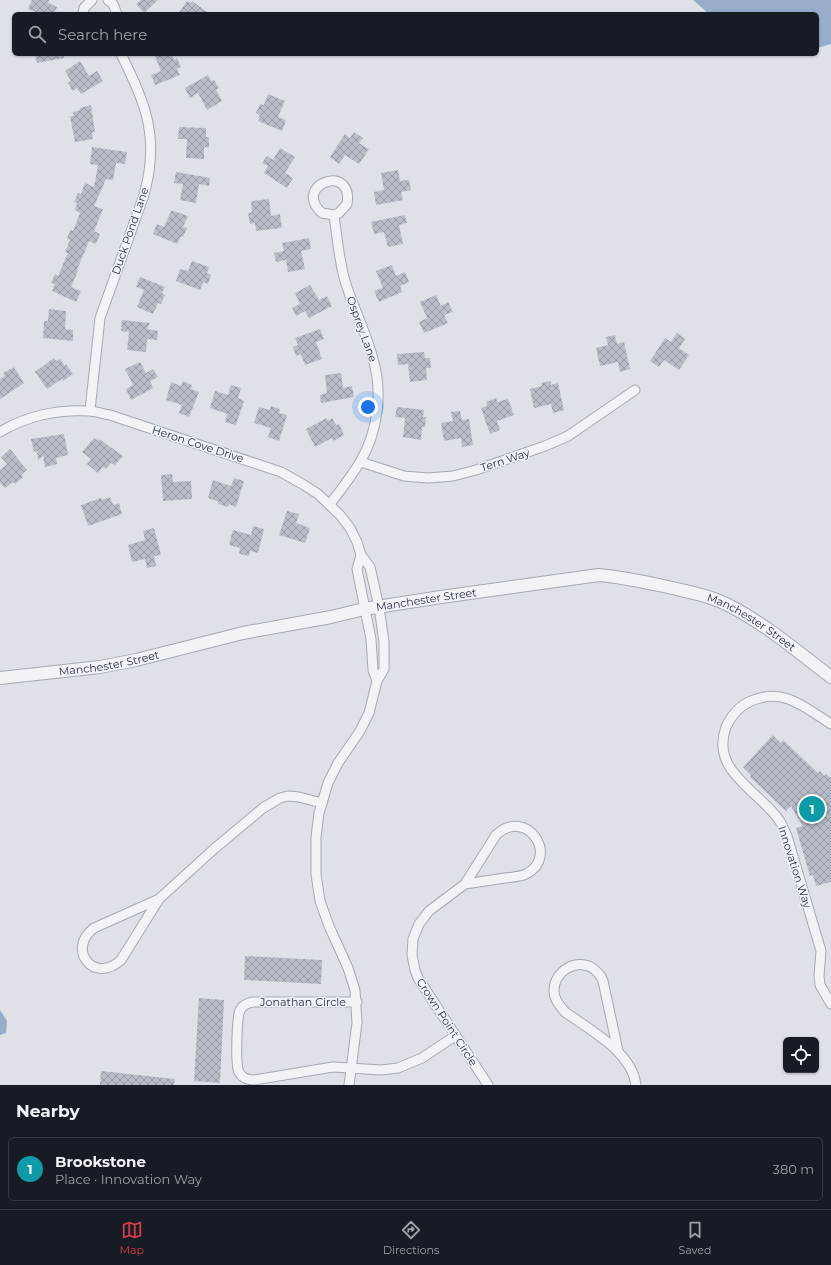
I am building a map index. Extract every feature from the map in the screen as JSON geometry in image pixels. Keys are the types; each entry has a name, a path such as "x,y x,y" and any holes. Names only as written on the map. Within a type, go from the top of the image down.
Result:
{"street":[{"path":"83,12 84,8 92,0"},
{"path":"108,0 113,4 116,12"},
{"name":"Duck Pond Lane","path":"90,410 100,318 144,195 148,181 151,158 147,114 140,94 122,56"},
{"name":"Osprey Lane","path":"330,504 360,462 372,432 377,409 378,384 374,360 344,279 338,250 334,215"},
{"name":"Tern Way","path":"360,462 404,476 428,478 453,476 476,470 539,448 568,436 636,390"},
{"name":"Heron Cove Drive","path":"0,432 8,427 37,416 55,412 90,410 281,472 304,485 330,504 350,528 357,542 361,555 370,567 379,606 385,657 384,669 378,680 373,703 367,717 328,783 322,803 316,837 315,862 320,901 329,926 351,975 357,1002 357,1031 349,1085"},
{"name":"Heron Cove Drive","path":"361,555 357,569 371,640 373,670 378,680"},
{"name":"Manchester Street","path":"0,678 76,670 136,660 243,634 379,606 599,575 624,578 683,590 730,606 763,625 831,677"},
{"name":"Innovation Way","path":"831,724 796,701 778,696 760,697 748,702 734,714 725,732 723,743 725,756 729,767 743,784 779,820 787,836 821,951 819,976 820,985 831,1004"},
{"path":"159,900 88,932 84,937 82,951 88,963 94,968 99,969 107,969 115,965 120,960 159,900 214,849 263,808 280,798 288,796 299,797 322,803"},
{"name":"Crown Point Circle","path":"465,884 517,876 527,873 535,867 539,858 540,847 537,838 530,831 520,827 510,827 500,831 465,884 435,906 424,917 416,931 412,947 413,962 418,978 488,1085"},
{"path":"618,1051 603,981 598,973 591,967 584,964 567,967 561,972 556,980 554,989 555,998 559,1005 565,1012 618,1051 630,1067 635,1077 636,1085"},
{"name":"Jonathan Circle","path":"351,1068 329,1068 254,1080 247,1079 241,1075 237,1066 238,1017 241,1008 246,1004 253,1002 357,1002"},
{"path":"351,1068 389,1070 406,1066 426,1056 455,1036"}],"water":[{"path":"693,0 831,0 831,44 819,47 819,12 707,12"},
{"path":"0,1010 7,1021 6,1033 0,1035"}],"building":[{"path":"32,0 49,0 48,3 57,7 55,12 36,12 28,9"},
{"path":"141,0 158,0 145,12 143,12 136,4"},
{"path":"187,1 191,3 192,1 207,12 179,12"},
{"path":"35,56 64,56 64,58 37,63"},
{"path":"155,56 173,56 174,60 177,58 181,67 177,69 180,75 155,85 151,75 161,71"},
{"path":"80,61 89,76 97,71 103,81 81,94 77,88 73,91 68,83 71,81 65,71"},
{"path":"208,75 211,81 214,80 219,88 216,90 222,101 207,110 198,93 190,98 185,88"},
{"path":"268,94 285,101 278,117 286,120 282,131 258,121 260,115 256,113 260,104 264,105"},
{"path":"91,105 95,132 92,132 93,139 75,142 70,116 74,116 73,112 80,110 80,108"},
{"path":"179,127 206,128 206,137 209,137 209,148 204,147 204,159 186,158 187,139 178,139"},
{"path":"354,132 363,138 359,143 369,149 359,164 345,155 339,164 330,157 345,134 350,138"},
{"path":"92,147 127,152 125,164 116,163 113,180 106,179 94,206 103,209 94,231 100,234 96,244 89,241 71,287 81,291 76,302 52,291 55,284 51,283 55,274 58,276 68,253 65,252 70,240 67,239 70,230 73,231 80,213 75,210 77,203 74,202 78,193 81,194 85,183 94,187 98,165 90,164"},
{"path":"280,148 295,157 285,173 293,178 287,188 264,173 268,166 262,163 267,156 273,160"},
{"path":"398,170 400,181 409,180 411,190 401,192 403,200 376,205 374,192 384,190 381,173"},
{"path":"176,172 210,178 209,186 199,184 196,203 180,200 183,184 174,183"},
{"path":"269,199 271,216 280,214 282,228 256,231 255,223 250,224 248,213 252,212 251,201"},
{"path":"171,211 188,216 183,227 187,228 183,237 181,236 177,244 153,234 157,224 164,227"},
{"path":"405,215 407,223 399,225 403,244 388,247 384,232 374,234 371,222"},
{"path":"309,238 311,249 301,251 305,269 288,272 286,260 276,262 274,253 284,251 282,243"},
{"path":"192,261 209,267 207,273 211,275 208,284 203,282 200,290 176,281 180,269 188,271"},
{"path":"392,265 396,276 405,272 409,282 400,286 402,292 379,302 374,291 383,288 376,271"},
{"path":"140,277 165,287 162,293 165,295 161,304 158,303 153,314 137,307 144,290 136,287"},
{"path":"310,285 319,300 327,296 332,306 309,318 305,311 296,316 292,308 300,304 295,293"},
{"path":"436,295 441,306 448,302 453,312 444,315 448,323 424,333 419,322 427,318 420,302"},
{"path":"49,309 66,311 65,329 73,330 73,341 43,338 44,321 48,321"},
{"path":"122,320 150,323 147,329 158,331 157,340 147,339 146,352 127,350 129,332 121,331"},
{"path":"320,329 324,339 316,342 322,359 305,365 301,354 296,356 293,347 298,345 295,338"},
{"path":"677,333 685,339 679,348 689,355 679,370 664,360 659,367 650,361 665,338 671,342"},
{"path":"615,335 617,344 624,342 630,369 620,372 618,362 600,366 596,348 608,345 606,337"},
{"path":"424,352 425,358 430,358 431,368 426,368 427,380 410,382 408,364 398,365 397,354"},
{"path":"54,358 56,361 60,359 65,366 66,364 73,374 47,389 35,372"},
{"path":"140,362 146,373 153,369 158,377 150,381 153,388 131,400 126,389 133,385 125,369"},
{"path":"14,367 24,383 0,399 0,379 5,376 3,373"},
{"path":"341,373 343,388 352,386 354,397 321,403 320,395 327,393 325,375"},
{"path":"183,381 192,385 191,389 199,392 189,417 179,413 182,405 166,400 171,382 181,386"},
{"path":"551,381 551,385 558,383 564,410 553,413 551,404 534,408 530,389 542,386 541,383"},
{"path":"231,385 241,388 238,398 244,401 236,425 225,422 227,414 210,408 215,391 228,395"},
{"path":"496,398 497,402 508,399 514,415 497,421 500,430 490,434 481,408 487,406 486,402"},
{"path":"271,406 280,409 279,413 287,415 279,441 268,437 271,428 254,423 259,407 270,410"},
{"path":"397,407 424,410 423,417 426,417 425,427 422,427 421,440 403,437 405,418 395,417"},
{"path":"460,411 462,420 469,419 473,445 462,447 461,438 444,441 441,423 453,421 451,412"},
{"path":"327,418 328,421 332,418 336,425 339,424 344,435 333,441 332,438 315,447 306,429"},
{"path":"64,434 68,455 56,458 57,464 45,467 43,456 38,460 37,451 34,452 31,439"},
{"path":"94,438 98,441 99,439 123,456 115,465 111,463 106,469 103,467 98,473 87,464 91,459 82,452"},
{"path":"10,449 27,470 21,475 23,477 15,484 13,482 5,488 0,483 0,470 7,464 1,457"},
{"path":"172,474 173,482 191,481 192,499 163,501 161,475"},
{"path":"234,478 244,481 236,507 229,504 228,507 218,504 219,502 208,498 213,480 231,486"},
{"path":"110,497 113,505 119,503 122,514 88,526 81,505 101,498 102,500"},
{"path":"287,511 299,514 296,523 310,528 305,543 279,535"},
{"path":"253,526 264,529 258,553 250,551 249,556 239,554 240,548 229,545 233,530 251,535"},
{"path":"154,528 161,555 154,556 156,566 147,568 145,559 132,562 128,545 145,540 143,531"},
{"path":"773,735 781,743 783,740 818,773 820,771 824,776 826,774 831,778 831,882 816,886 813,875 810,876 796,828 803,826 791,806 786,811 750,777 751,775 743,767"},
{"path":"245,956 322,960 321,984 244,980"},
{"path":"199,998 224,1000 220,1083 194,1081"},
{"path":"101,1071 175,1079 174,1085 100,1085"}],"place":[{"name":"Brookstone","path":"812,809"}]}
